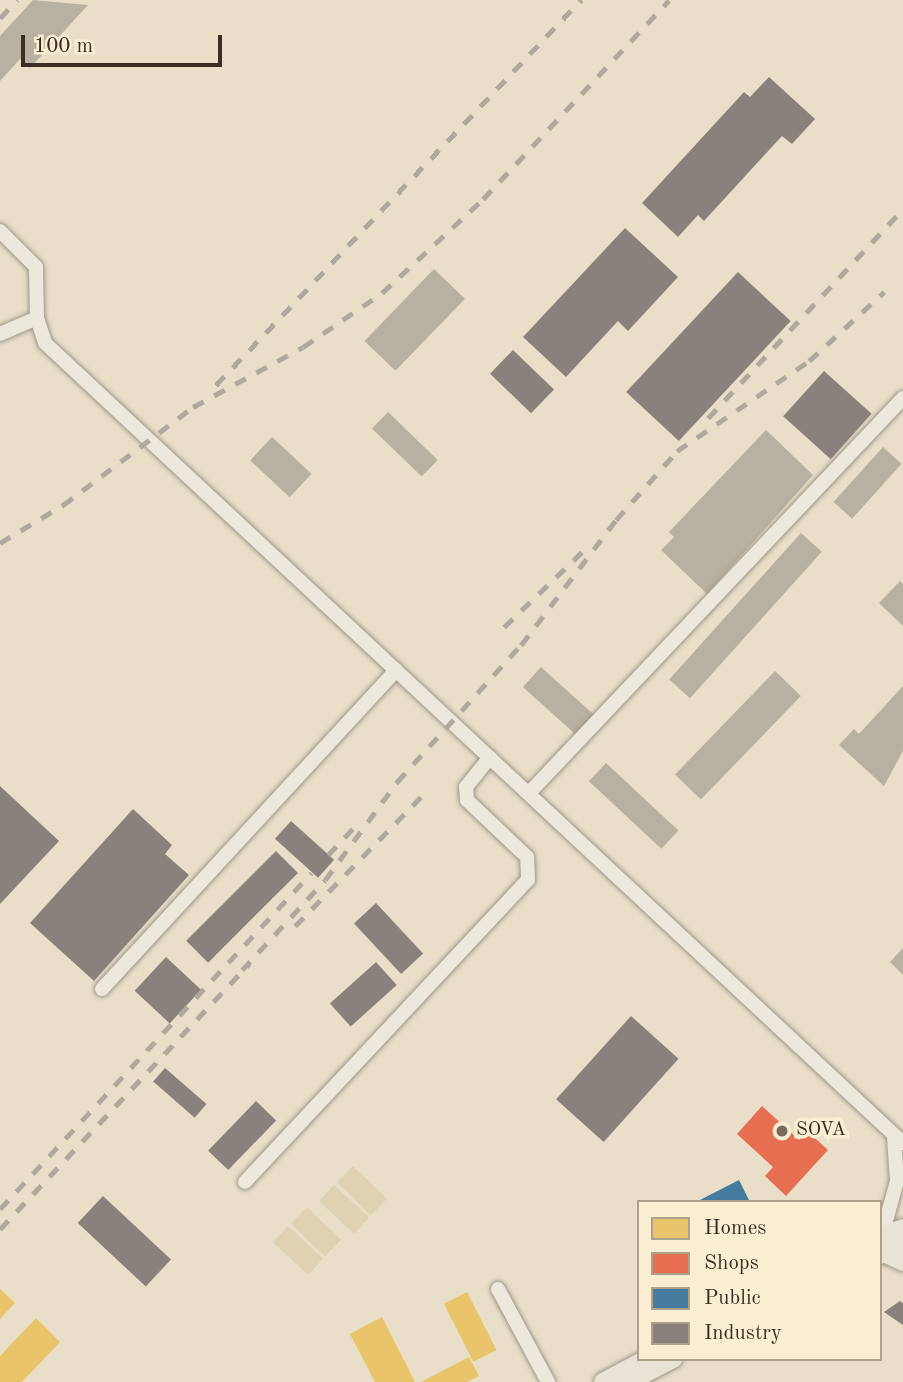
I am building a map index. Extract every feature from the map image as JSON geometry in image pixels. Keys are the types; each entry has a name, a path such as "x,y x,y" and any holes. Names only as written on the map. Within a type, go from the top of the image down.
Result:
{"main road":[{"path":"882,1245 903,1228"},
{"path":"882,1245 903,1244"},
{"path":"882,1245 903,1262"},
{"path":"604,1382 642,1361"},
{"path":"629,1382 669,1361"}],"street":[{"path":"0,231 36,267 37,317 45,343 900,1140 897,1181 882,1245"},
{"path":"0,334 37,317"},
{"path":"529,793 903,398"},
{"path":"102,989 396,670"},
{"path":"245,1182 528,880 527,857 467,800 466,787 490,757"},
{"path":"498,1289 548,1382"}],"shaded area":[{"path":"353,1166 387,1199 371,1215 337,1183"},
{"path":"334,1185 369,1218 354,1234 319,1201"},
{"path":"307,1207 341,1240 325,1256 291,1224"},
{"path":"288,1226 323,1259 308,1275 273,1242"}],"building: Homes":[{"path":"0,1289 15,1303 0,1319"},
{"path":"467,1292 497,1350 473,1362 444,1304"},
{"path":"382,1317 415,1382 375,1382 350,1334"},
{"path":"36,1318 60,1342 22,1382 0,1382 0,1356"},
{"path":"469,1357 479,1376 467,1382 421,1382"}],"building: Shops":[{"path":"762,1106 799,1140 807,1131 828,1150 786,1196 765,1176 773,1167 737,1134"}],"building: Public":[{"path":"739,1180 749,1200 700,1200"}],"building: Industry":[{"path":"769,77 815,119 792,144 782,136 704,221 698,215 678,237 642,203 744,92 750,97"},
{"path":"625,228 678,277 628,331 618,321 566,377 523,337"},
{"path":"738,272 791,321 679,441 626,392"},
{"path":"513,350 554,390 531,413 490,374"},
{"path":"824,371 872,414 831,459 783,416"},
{"path":"0,786 59,841 0,904"},
{"path":"133,809 172,845 165,854 189,875 94,981 30,923"},
{"path":"291,821 334,860 318,878 275,839"},
{"path":"276,851 298,873 208,963 186,941"},
{"path":"376,903 423,953 401,974 354,923"},
{"path":"166,957 201,990 170,1023 135,991"},
{"path":"376,962 397,985 351,1027 330,1003"},
{"path":"631,1016 679,1059 604,1142 556,1099"},
{"path":"165,1068 207,1104 195,1118 153,1082"},
{"path":"256,1101 276,1120 228,1170 208,1151"},
{"path":"103,1196 171,1259 146,1286 78,1223"},
{"path":"900,1301 903,1303 903,1325 884,1312"}],"building: Other":[{"path":"33,0 88,5 30,68 20,59 0,81 0,36"},
{"path":"434,269 465,299 395,371 365,341"},
{"path":"388,412 438,460 422,476 372,429"},
{"path":"766,430 813,475 707,594 661,550 674,537 669,532"},
{"path":"272,437 311,474 290,497 250,460"},
{"path":"883,447 902,464 852,519 833,502"},
{"path":"801,533 822,552 690,698 669,679"},
{"path":"900,581 903,584 903,626 879,603"},
{"path":"541,667 595,715 576,735 523,687"},
{"path":"775,671 801,696 701,800 675,775"},
{"path":"903,686 903,751 884,786 839,745 854,729 859,734"},
{"path":"606,763 678,831 661,849 589,781"},
{"path":"903,948 903,975 890,962"}],"railway":[{"path":"0,18 17,0"},
{"path":"216,385 581,0"},
{"path":"0,543 63,505 193,407 303,347 382,293 483,199 669,0"},
{"path":"708,418 903,209"},
{"path":"242,970 325,880 397,782 521,645 616,520 677,451 809,361 884,292"},
{"path":"504,627 583,551"},
{"path":"295,926 425,793"},
{"path":"328,855 359,822"},
{"path":"0,1209 311,873"},
{"path":"0,1229 249,964"}],"place":[{"name":"SOVA","path":"782,1131"}]}
